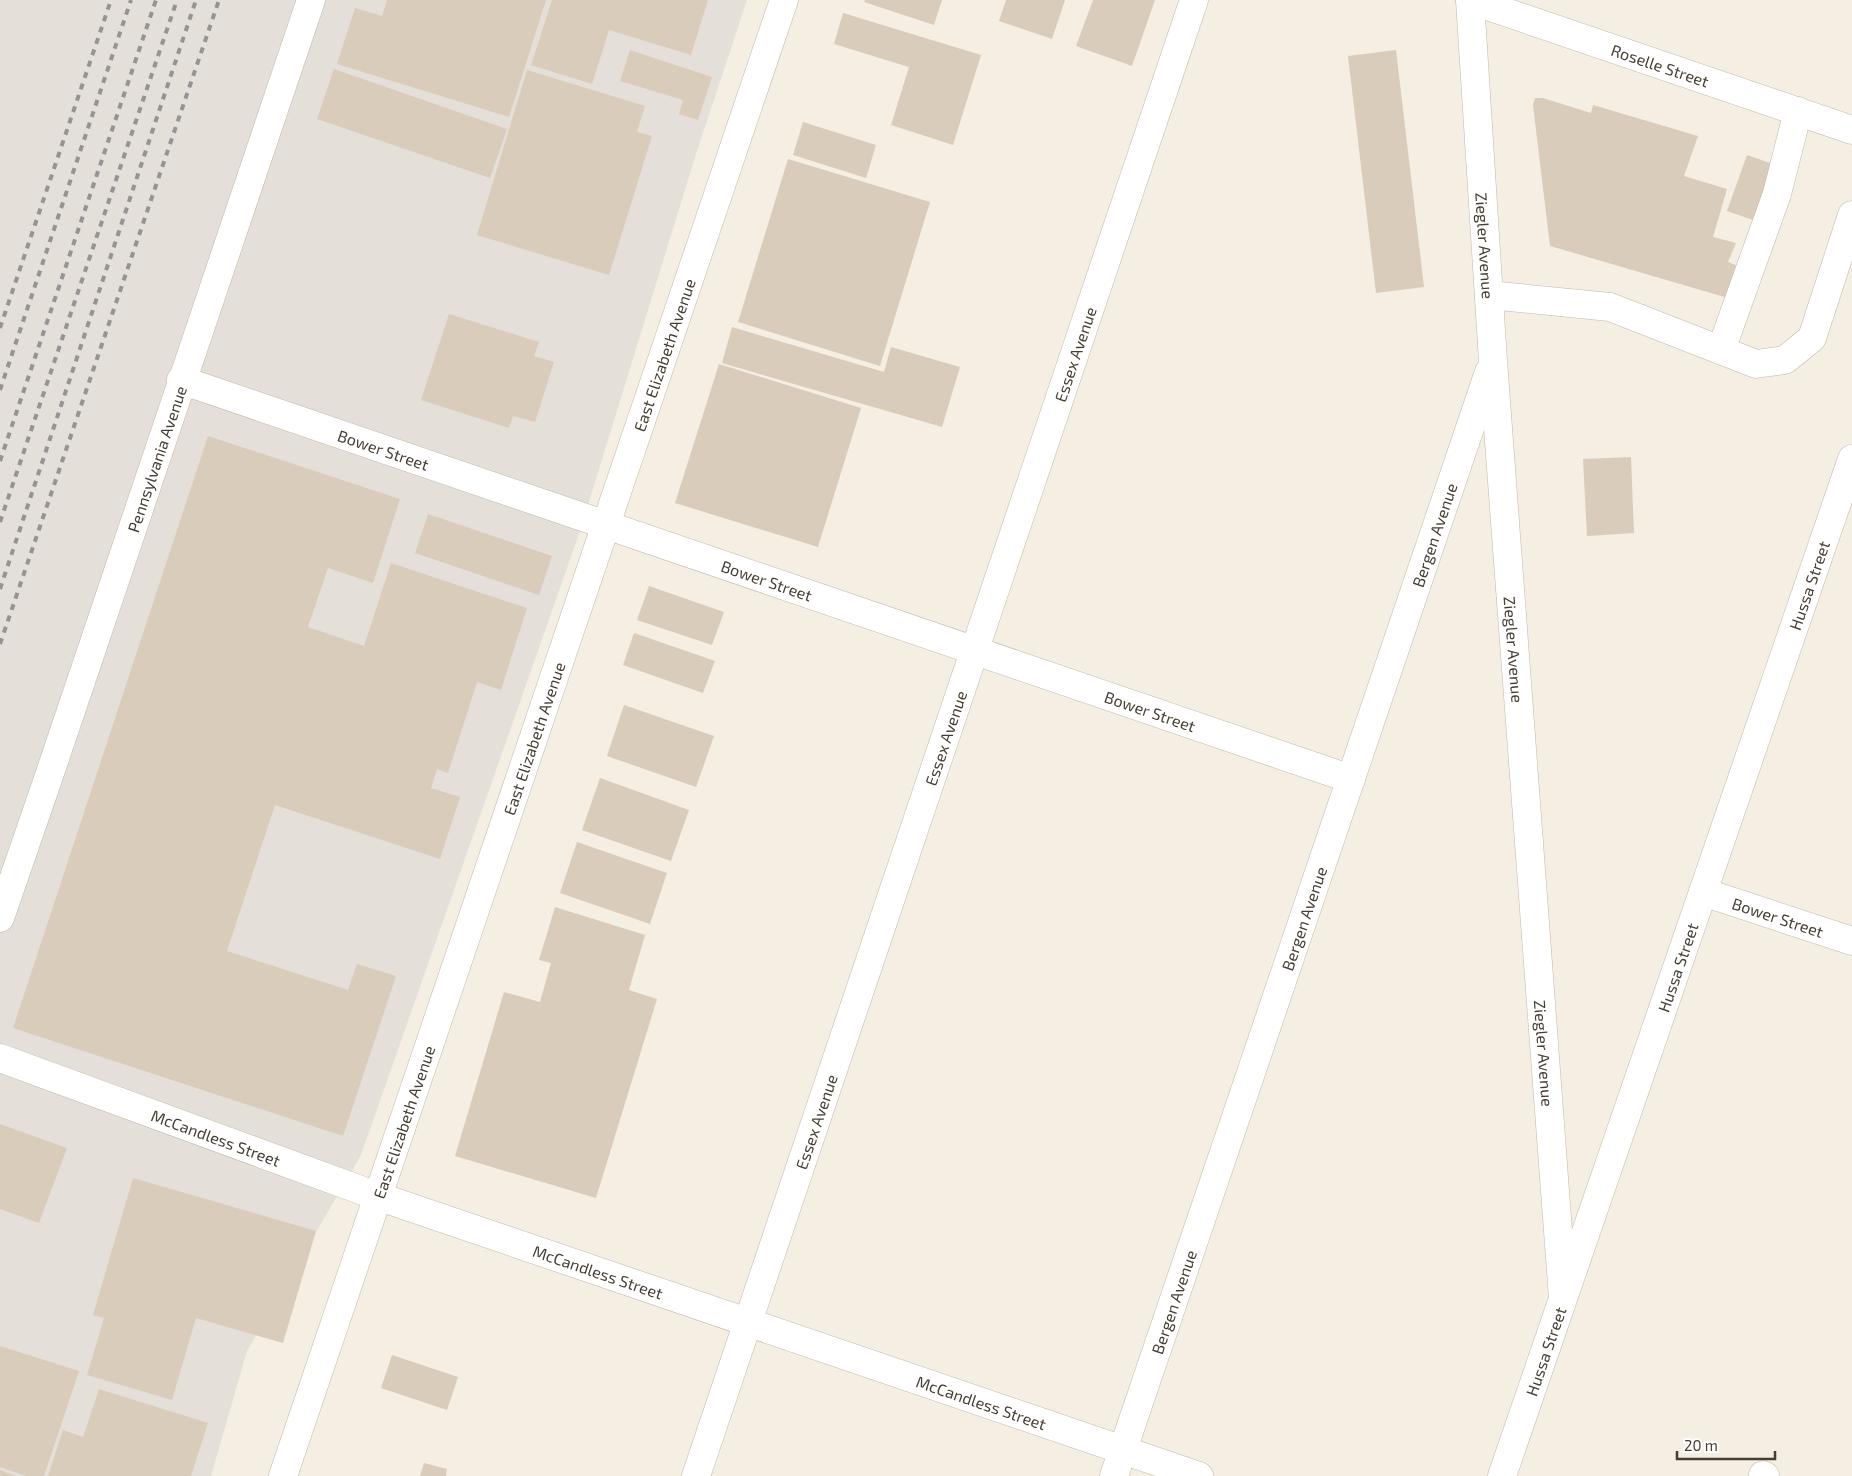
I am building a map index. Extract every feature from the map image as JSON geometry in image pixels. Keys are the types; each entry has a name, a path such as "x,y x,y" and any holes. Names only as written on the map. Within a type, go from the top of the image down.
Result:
{"street":[{"name":"Pennsylvania Avenue","path":"0,918 311,0"},
{"name":"East Elizabeth Avenue","path":"283,1476 784,0"},
{"name":"Essex Avenue","path":"696,1476 1194,0"},
{"name":"Roselle Street","path":"1470,0 1852,130"},
{"name":"Ziegler Avenue","path":"1470,0 1493,361 1563,1298"},
{"path":"1721,350 1777,194 1798,111"},
{"path":"1489,295 1610,307 1756,364 1785,360 1812,338 1852,215"},
{"name":"Bergen Avenue","path":"1114,1476 1493,361"},
{"name":"Bower Street","path":"181,380 1351,780"},
{"name":"Hussa Street","path":"1502,1476 1852,459"},
{"name":"Bower Street","path":"1703,892 1852,941"},
{"name":"McCandless Street","path":"0,1058 377,1196 1199,1476"}],"shaded area":[{"path":"0,0 747,0 696,154 580,531 361,1155 247,1351 211,1476 0,1476"}],"building":[{"path":"387,0 546,0 509,117 337,64 355,8 382,16"},
{"path":"552,0 708,0 691,55 609,30 592,84 531,65"},
{"path":"865,0 942,0 934,25 864,2"},
{"path":"1006,0 1065,0 1052,39 999,21"},
{"path":"1093,0 1155,0 1132,66 1076,46"},
{"path":"843,13 981,55 953,145 891,125 909,67 834,44"},
{"path":"630,50 712,77 698,120 679,114 683,100 620,81"},
{"path":"1396,50 1424,287 1376,293 1348,56"},
{"path":"334,69 507,129 490,178 317,119"},
{"path":"527,70 645,106 637,132 652,136 609,275 477,235"},
{"path":"1535,98 1543,98 1591,113 1593,105 1698,136 1684,176 1727,189 1713,237 1736,243 1728,262 1738,266 1728,298 1550,246 1533,105"},
{"path":"803,122 876,145 866,178 793,155"},
{"path":"1747,155 1776,165 1756,221 1727,211"},
{"path":"788,159 930,202 880,366 738,322"},
{"path":"449,314 539,342 534,356 554,362 535,422 513,416 509,428 421,400"},
{"path":"732,327 884,372 891,347 960,367 942,427 722,363"},
{"path":"719,364 861,408 818,547 675,503"},
{"path":"208,436 400,499 373,583 328,568 308,627 364,646 391,563 527,608 501,690 477,682 448,773 437,769 431,788 460,797 440,859 275,805 227,951 348,990 357,964 396,976 343,1136 13,1028"},
{"path":"1631,457 1634,533 1587,536 1583,459"},
{"path":"428,514 552,556 539,595 415,553"},
{"path":"649,586 724,612 712,645 637,620"},
{"path":"634,633 715,661 703,693 623,665"},
{"path":"624,705 714,736 696,787 607,756"},
{"path":"600,778 689,810 671,861 582,830"},
{"path":"577,842 667,873 650,924 560,893"},
{"path":"555,907 645,935 629,990 657,999 596,1198 455,1156 504,992 540,1002 551,963 539,960"},
{"path":"0,1124 67,1148 39,1223 0,1209"},
{"path":"133,1178 316,1231 283,1343 196,1318 172,1400 87,1375 104,1318 93,1315"},
{"path":"0,1346 79,1371 44,1476 26,1476 0,1467"},
{"path":"392,1355 458,1377 447,1410 381,1388"},
{"path":"99,1389 208,1423 191,1476 48,1476 63,1430 83,1437"},
{"path":"424,1463 447,1469 446,1476 420,1476"},
{"path":"0,1470 16,1476 0,1476"}],"railway":[{"path":"0,328 111,0"},
{"path":"0,390 131,0"},
{"path":"0,461 156,0"},
{"path":"0,522 177,0"},
{"path":"0,589 196,0"},
{"path":"0,644 219,0"}]}
